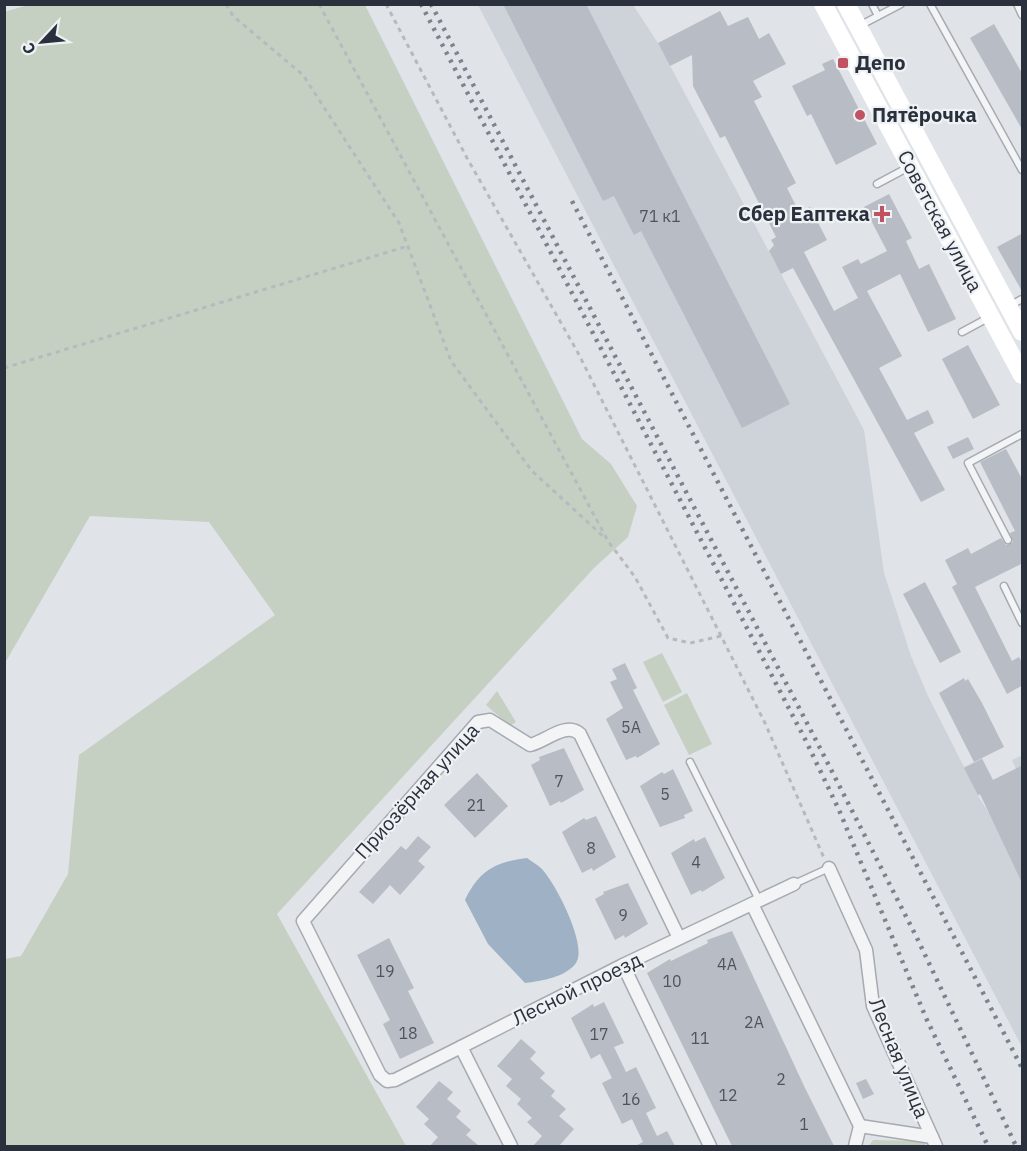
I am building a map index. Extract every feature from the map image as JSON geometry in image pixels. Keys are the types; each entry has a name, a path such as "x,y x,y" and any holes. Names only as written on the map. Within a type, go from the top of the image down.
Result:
{"main road":[{"name":"Советская улица","path":"823,4 1023,375"},
{"name":"Советская улица","path":"846,4 1016,303 1023,332"}],"street":[{"name":"Приозёрная улица","path":"460,1047 395,1080 387,1081 374,1064 303,921 478,722 490,720 530,746 568,729 575,729 580,734 679,938"},
{"name":"Лесная улица","path":"829,868 866,950 873,1006 934,1142"},
{"name":"Лесной проезд","path":"460,1047 623,965 794,884"},
{"path":"756,902 860,1126 855,1146"},
{"path":"623,965 710,1146"},
{"path":"460,1047 511,1146"},
{"path":"860,1126 934,1142"}],"lane":[{"path":"872,4 878,16"},
{"path":"858,27 901,4"},
{"path":"930,4 1023,170"},
{"path":"1017,4 1023,15"},
{"path":"877,184 910,166"},
{"path":"962,332 991,316"},
{"path":"1008,540 968,463 1023,434"},
{"path":"1004,586 1023,623"},
{"path":"690,762 756,902"},
{"path":"794,884 829,868"}],"path":[{"path":"226,4 233,16 303,75 399,223 451,361 532,471 608,541"},
{"path":"320,4 608,541 635,577 668,638 690,644 721,636"},
{"path":"386,4 467,158 577,351 765,723 829,868"},
{"path":"4,368 408,246"}],"shaded area":[{"path":"478,5 633,5 658,43 864,430 884,573 911,656 928,696 964,767 982,758 993,780 1016,769 1012,760 1021,756 1022,758 1022,1047","holes":["991,789 989,813 978,796"]}],"green space":[{"path":"28,5 365,5 582,439 611,464 637,506 628,537 594,568 277,914 406,1146 5,1146 5,959 21,956 68,874 79,755 275,615 209,522 90,516 5,663 4,12"},
{"path":"662,653 682,692 663,702 643,662"},
{"path":"497,691 516,722 510,726 486,705"},
{"path":"687,693 712,744 689,755 664,705"},
{"path":"873,1140 923,1141 926,1146 869,1146"}],"water":[{"path":"527,858 548,876 562,900 574,929 579,954 576,963 566,972 525,983 488,944 465,900 476,882 489,870 505,862"}],"building":[{"path":"503,4 586,4 790,404 742,428 641,231 634,235 614,196 603,201"},
{"path":"720,11 728,26 748,17 759,39 769,33 786,64 753,81 762,97 754,101 796,183 787,188 799,212 810,207 827,240 804,252 834,311 858,298 842,267 858,259 861,264 887,251 864,207 889,194 912,238 906,241 919,269 929,264 956,319 928,332 900,274 867,291 902,356 879,368 907,420 928,410 934,423 914,433 945,490 921,502 793,268 781,274 769,251 774,245 771,240 776,237 725,136 720,138 693,86 692,55 670,66 658,43"},
{"path":"994,24 1023,75 1023,131 970,38"},
{"path":"833,59 877,144 836,165 811,114 807,116 792,86 825,70 822,64"},
{"path":"1023,233 1023,293 997,247"},
{"path":"968,345 1000,405 973,419 942,359"},
{"path":"968,437 974,449 953,459 947,447"},
{"path":"1006,449 1023,481 1023,563 975,587 1012,661 1019,657 1023,664 1023,685 1007,694 952,587 957,584 945,560 968,548 971,554 1001,538 1006,545 1013,542 1010,533 1015,531 980,462"},
{"path":"925,582 961,652 940,663 903,594"},
{"path":"625,663 637,688 633,690 660,744 637,758 636,756 626,760 606,719 623,708 610,682 617,679 612,669"},
{"path":"964,678 965,681 968,679 982,703 1004,747 974,762 939,693"},
{"path":"564,748 584,790 561,803 560,801 550,806 531,765 540,760 539,757"},
{"path":"982,759 993,780 1023,765 1023,885 980,794 978,795 964,768"},
{"path":"673,769 693,811 684,815 685,818 660,827 640,786 662,772 664,774"},
{"path":"477,773 508,806 475,838 444,805"},
{"path":"596,816 616,857 593,871 592,868 582,873 562,832 584,818 586,820"},
{"path":"418,836 431,847 418,861 425,867 400,895 390,885 373,904 359,892 401,846 406,850"},
{"path":"705,837 725,878 702,892 701,890 691,895 671,853 694,839 695,842"},
{"path":"628,883 648,924 625,938 624,935 615,940 595,899 604,894 603,892"},
{"path":"732,931 834,1146 732,1146 647,973 670,959 671,961 708,943 707,940"},
{"path":"389,938 414,988 408,991 434,1043 400,1059 383,1024 390,1020 357,955"},
{"path":"604,1002 624,1043 614,1047 626,1072 636,1067 656,1108 646,1113 657,1136 667,1131 675,1146 635,1146 643,1142 632,1119 622,1124 602,1083 612,1078 600,1054 591,1059 571,1018 593,1004 594,1007"},
{"path":"521,1039 536,1052 530,1059 545,1073 540,1078 555,1091 551,1096 566,1109 559,1116 574,1129 559,1146 533,1146 542,1136 527,1122 532,1118 517,1104 521,1099 506,1086 512,1079 497,1066"},
{"path":"866,1079 874,1094 863,1099 856,1083"},
{"path":"439,1081 453,1092 447,1099 461,1111 456,1117 471,1130 466,1135 479,1146 430,1146 438,1137 424,1124 429,1119 416,1107"}],"railway":[{"path":"421,4 806,741 839,810 926,1018 988,1146"},
{"path":"431,4 820,748 917,938 1016,1146"},
{"path":"572,201 1022,1068"}],"place":[{"name":"Депо","path":"843,63"},
{"name":"Пятёрочка","path":"860,115"},
{"name":"Сбер Еаптека","path":"882,214"}]}
